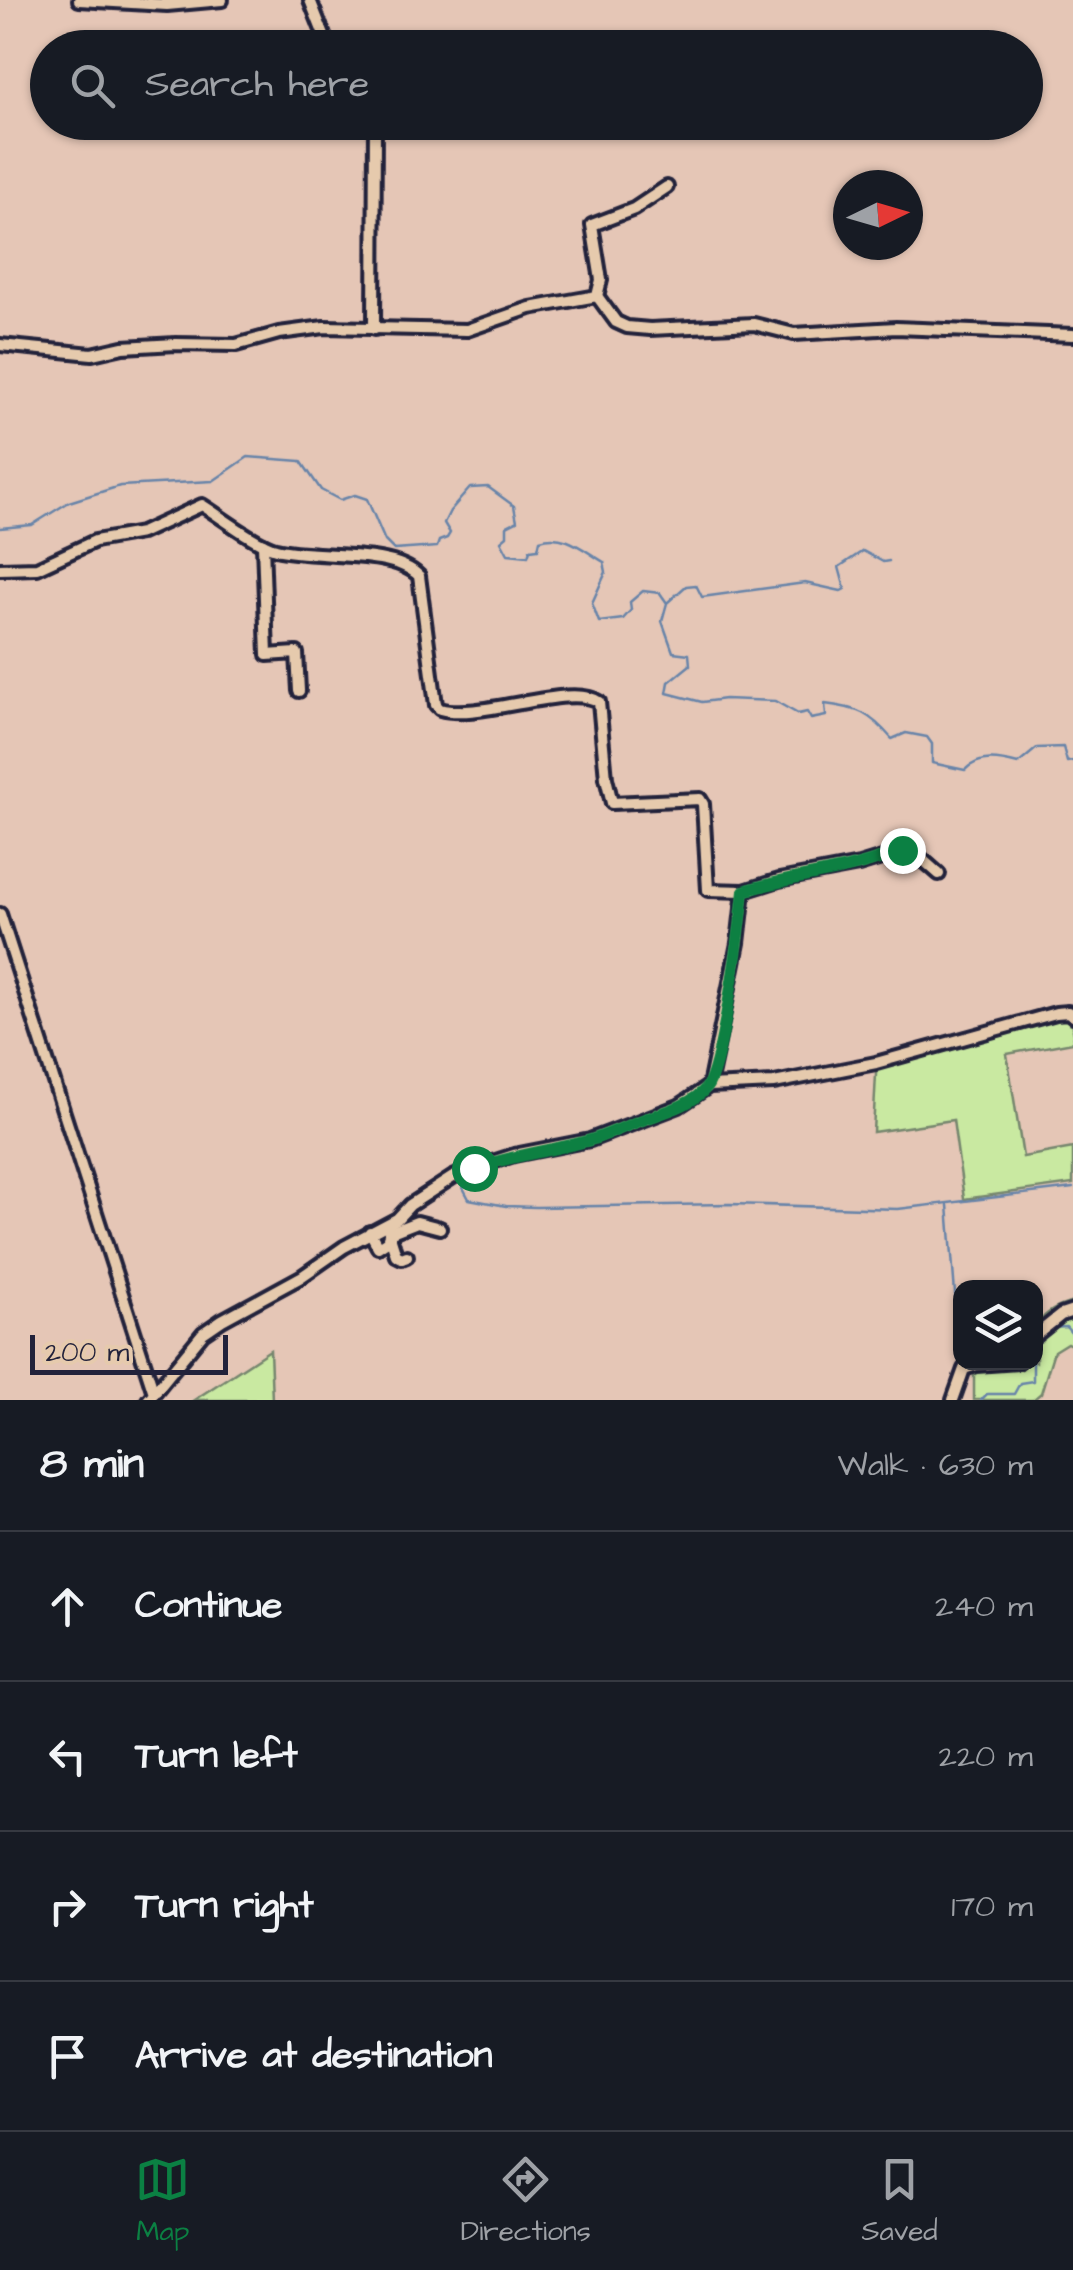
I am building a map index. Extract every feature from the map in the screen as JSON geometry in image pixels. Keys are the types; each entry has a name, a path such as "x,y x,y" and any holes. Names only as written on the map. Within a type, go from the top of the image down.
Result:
{"street":[{"path":"80,0 222,0"},
{"path":"310,0 322,30"},
{"path":"374,329 375,140"},
{"path":"597,296 601,280 592,225 634,209 667,187"},
{"path":"0,346 92,354 123,347 236,345 279,333 324,327 467,330 530,308 597,296"},
{"path":"597,296 616,322 650,329 754,324 794,334 896,328 1073,334"},
{"path":"0,569 37,568 94,542 142,533 202,506 274,549 381,560 415,571 419,576 436,705 440,710 595,698 599,702 612,803 700,799 705,810 708,890 744,891 779,880 859,865 895,854 906,845 938,874"},
{"path":"263,544 267,655 298,653 299,691"},
{"path":"709,1086 738,943 744,891"},
{"path":"0,914 151,1396"},
{"path":"151,1396 203,1333 301,1277 474,1168 514,1155 590,1140 679,1106 709,1086 791,1081 876,1064 1056,1013 1068,1012 1073,1016"},
{"path":"389,1240 389,1234 411,1223 426,1222 440,1228"},
{"path":"383,1225 396,1255 407,1256"},
{"path":"370,1232 378,1247 389,1240"},
{"path":"1043,1329 1073,1311"},
{"path":"953,1400 964,1370"}],"green space":[{"path":"1068,1015 1073,1024 1073,1042 1007,1054 1023,1157 1073,1148 1073,1184 964,1199 953,1120 873,1132 877,1055"},
{"path":"1073,1302 1073,1346 1067,1343 1054,1351 1041,1393 1033,1400 974,1400 974,1370 1043,1370 1043,1318"},
{"path":"270,1350 272,1400 194,1400"}],"waterway":[{"path":"0,528 32,525 69,502 120,486 213,481 248,457 301,461 321,490 340,500 355,495 367,499 385,541 394,550 437,547 450,533 444,523 450,511 470,488 488,487 514,506 517,521 507,526 507,536 501,541 508,554 528,556 530,550 538,549 540,540 558,538 604,562 606,572 592,603 599,622 623,619 631,610 630,602 643,591 660,593 667,603 662,621 673,652 689,654 690,665 669,682 667,693 702,702 775,701 798,714 807,712 811,719 826,716 825,704 846,708 863,713 892,739 906,733 927,737 932,744 932,763 965,770 983,760 1018,764 1037,748 1063,747 1067,762 1073,761"},
{"path":"668,602 686,586 696,585 702,597 805,583 841,591 845,589 839,567 863,551 883,562 889,561"},
{"path":"459,1180 469,1199 536,1207 730,1204 898,1209 1073,1188"},
{"path":"948,1205 954,1280"},
{"path":"1052,1328 1066,1327 1073,1335"},
{"path":"981,1400 987,1394 1014,1394 1020,1383 1033,1381 1033,1370"}],"route":[{"path":"474,1168 514,1155 590,1140 697,1096 709,1086 718,1051 744,891 779,880 859,865 902,850"}]}
